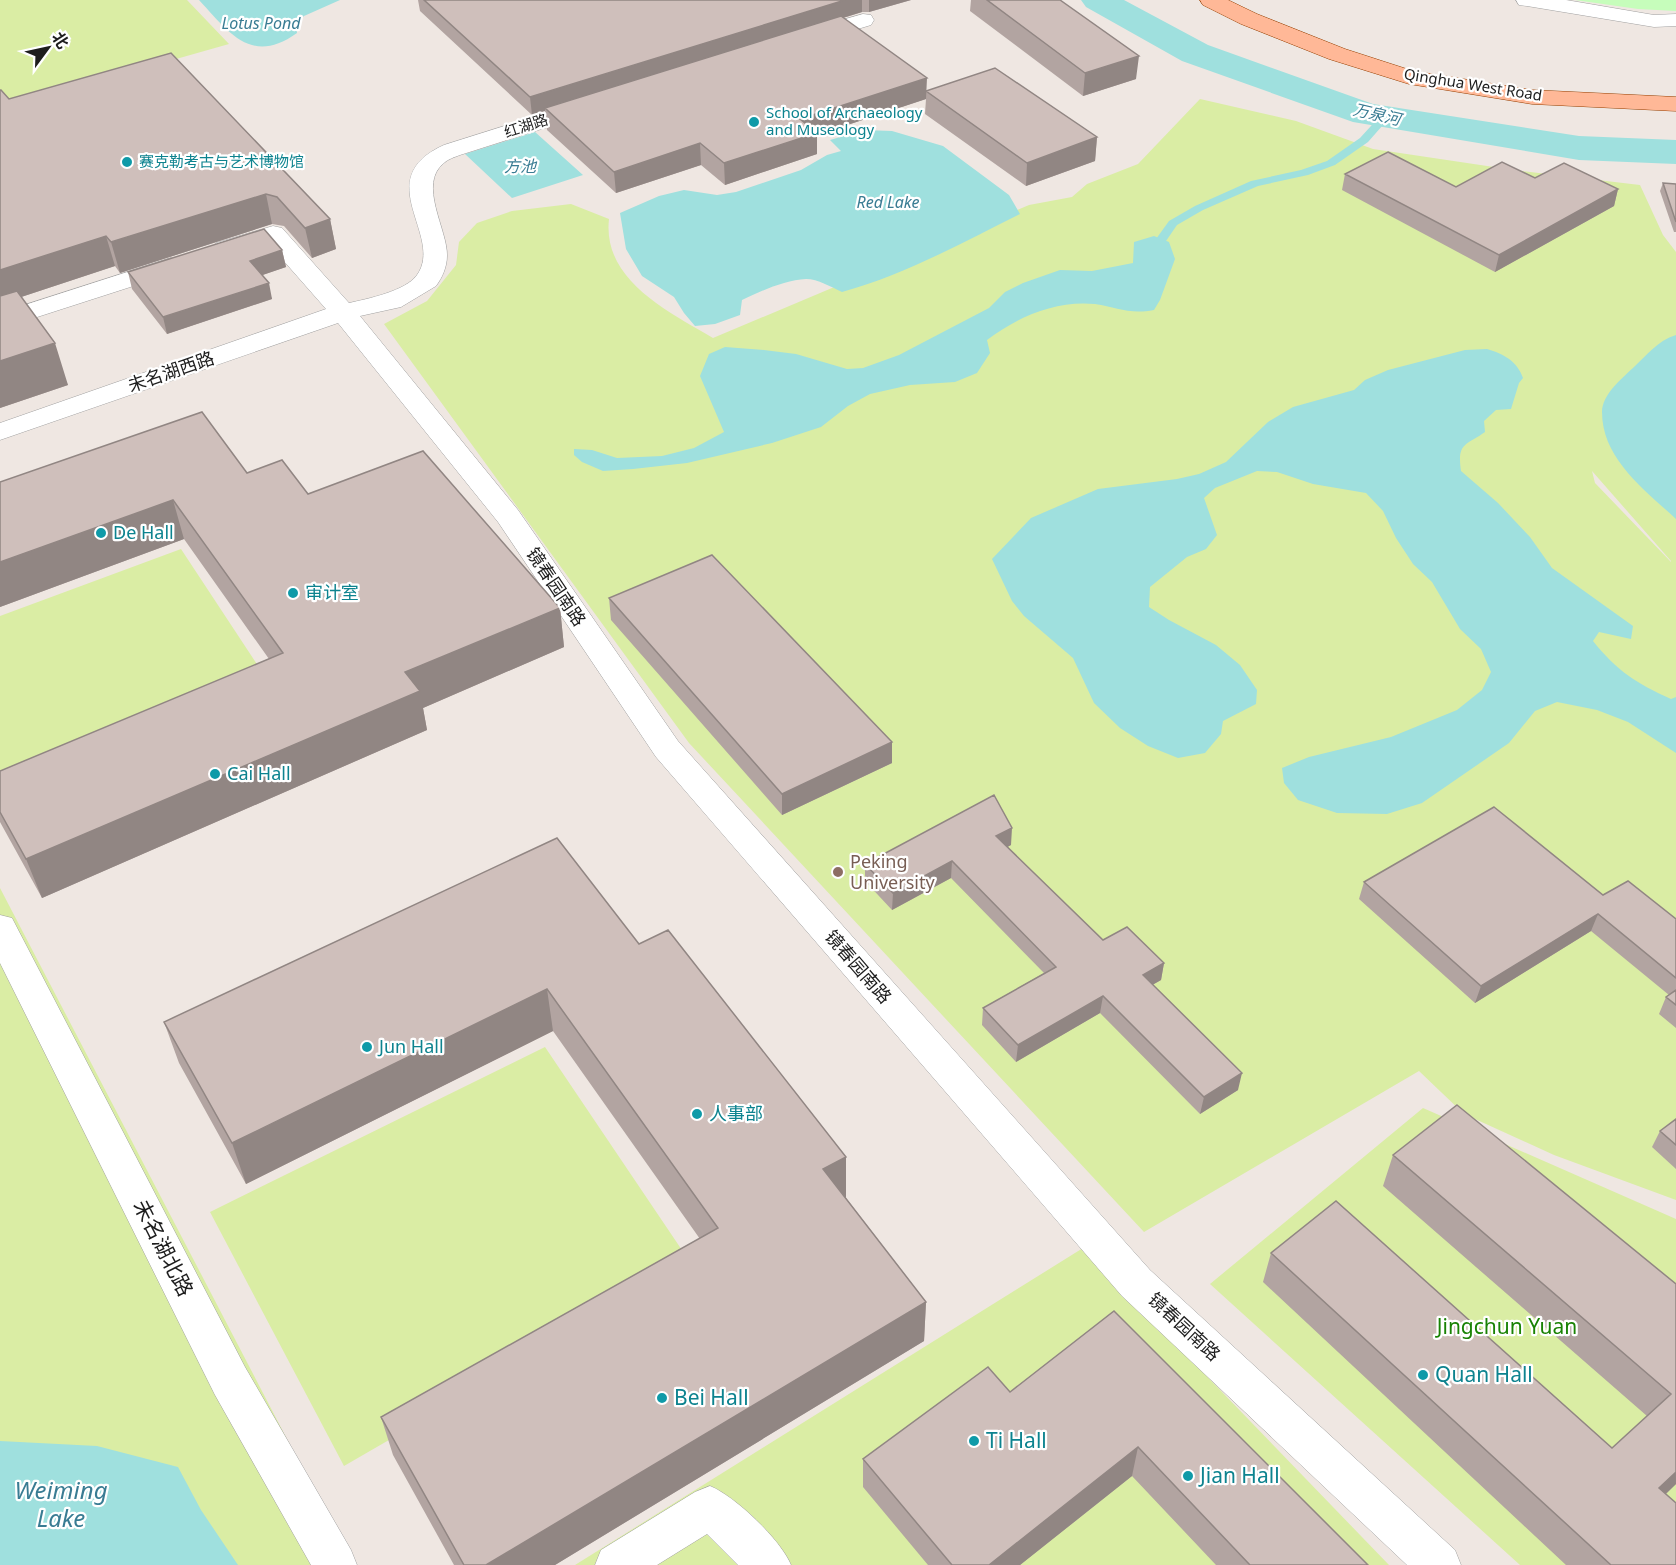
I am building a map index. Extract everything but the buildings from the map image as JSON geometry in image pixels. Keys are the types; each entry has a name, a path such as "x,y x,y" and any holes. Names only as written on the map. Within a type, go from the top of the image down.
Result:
{"main road":[{"name":"Qinghua West Road","path":"1211,0 1249,19 1336,54 1409,77 1532,97 1676,104"}],"lane":[{"path":"1527,0 1654,21 1676,20"},
{"path":"783,45 863,20"},
{"name":"红湖路","path":"343,312 392,302 427,281 436,257 423,211 421,182 432,160 452,150 612,99"},
{"name":"镜春园南路","path":"0,321 273,233 343,312 508,516 667,749 1136,1283 1439,1565"},
{"name":"未名湖西路","path":"0,432 343,312"},
{"name":"未名湖北路","path":"0,927 230,1381 335,1565"},
{"path":"616,1565 710,1507 769,1565"}],"green space":[{"path":"0,0 187,0 229,44 0,109"},
{"path":"1575,0 1676,0 1676,11 1638,9"},
{"path":"1200,99 1296,121 1373,149 1514,170 1640,185 1663,235 1676,252 1676,1200 1554,1155 1464,1114 1419,1071 1144,1232 689,743 384,324 427,301 456,265 459,242 477,223 512,211 571,204 609,219 610,241 616,260 627,277 659,305 713,338 1029,205 1072,197 1087,184 1138,164","holes":["1592,471 1671,561 1595,483"]},
{"path":"181,549 274,690 0,806 0,616"},
{"path":"0,888 326,1514 354,1565 0,1565"},
{"path":"545,1047 692,1265 344,1466 210,1212"},
{"name":"Jingchun Yuan","path":"1423,1108 1676,1219 1676,1565 1520,1565 1210,1284"},
{"path":"1083,1248 1389,1565 575,1565"}],"water":[{"name":"Lotus Pond","path":"199,0 340,0 304,16 296,23 297,33 281,42 266,46 242,41 220,23"},
{"name":"Red Lake","path":"864,130 892,131 943,146 1009,195 1020,214 932,258 865,285 842,292 811,279 790,281 742,300 740,315 715,324 695,326 674,297 642,276 626,249 620,213 659,196 684,190 717,195 736,192 801,170 827,155 841,151 830,140"},
{"name":"方池","path":"535,132 583,175 512,198 465,154"},
{"path":"1154,236 1169,242 1175,259 1154,310 1130,311 1080,303 1038,312 1011,324 987,340 990,353 977,373 955,382 910,385 870,394 848,406 821,427 772,443 687,463 603,471 582,462 574,455 574,449 592,450 617,458 662,456 694,448 724,432 700,376 709,354 725,347 796,354 847,369 863,368 899,355 989,308 1005,292 1023,283 1060,270 1092,271 1133,263 1134,242"},
{"path":"1676,335 1676,519 1639,485 1617,459 1604,429 1602,412 1605,400 1618,382 1648,353"},
{"path":"1487,349 1509,359 1523,378 1519,383 1511,409 1496,410 1484,421 1485,432 1464,446 1460,455 1461,471 1498,503 1530,537 1552,568 1633,626 1631,639 1599,632 1593,641 1628,675 1671,699 1676,697 1676,753 1628,722 1597,710 1557,702 1535,711 1509,743 1422,803 1387,814 1337,813 1298,800 1284,783 1282,768 1309,757 1391,737 1457,710 1482,690 1491,672 1481,649 1460,629 1432,582 1413,564 1396,538 1383,511 1366,493 1313,484 1277,472 1257,471 1215,488 1204,498 1217,535 1206,549 1187,557 1150,587 1149,607 1216,645 1240,665 1257,690 1256,704 1223,721 1221,734 1205,753 1178,758 1148,746 1120,728 1094,703 1073,658 1024,616 1012,601 992,559 1031,518 1098,489 1199,474 1226,462 1268,422 1293,407 1354,390 1365,380 1388,370 1465,350"},
{"name":"Weiming Lake","path":"0,1441 97,1446 178,1467 201,1510 238,1565 0,1565"}],"waterway":[{"name":"万泉河","path":"1098,0 1195,53 1366,114 1579,148 1676,152"},
{"path":"1162,239 1173,223 1199,208 1255,183 1304,173 1331,163 1364,140 1385,117"}],"place":[{"name":"School of Archaeology and Museology","path":"754,122"},
{"name":"赛克勒考古与艺术博物馆","path":"127,162"},
{"name":"De Hall","path":"101,533"},
{"name":"审计室","path":"293,593"},
{"name":"Cai Hall","path":"215,774"},
{"name":"Peking University","path":"838,872"},
{"name":"Jun Hall","path":"367,1047"},
{"name":"人事部","path":"697,1114"},
{"name":"Quan Hall","path":"1423,1375"},
{"name":"Bei Hall","path":"662,1398"},
{"name":"Ti Hall","path":"974,1441"},
{"name":"Jian Hall","path":"1188,1476"}]}
